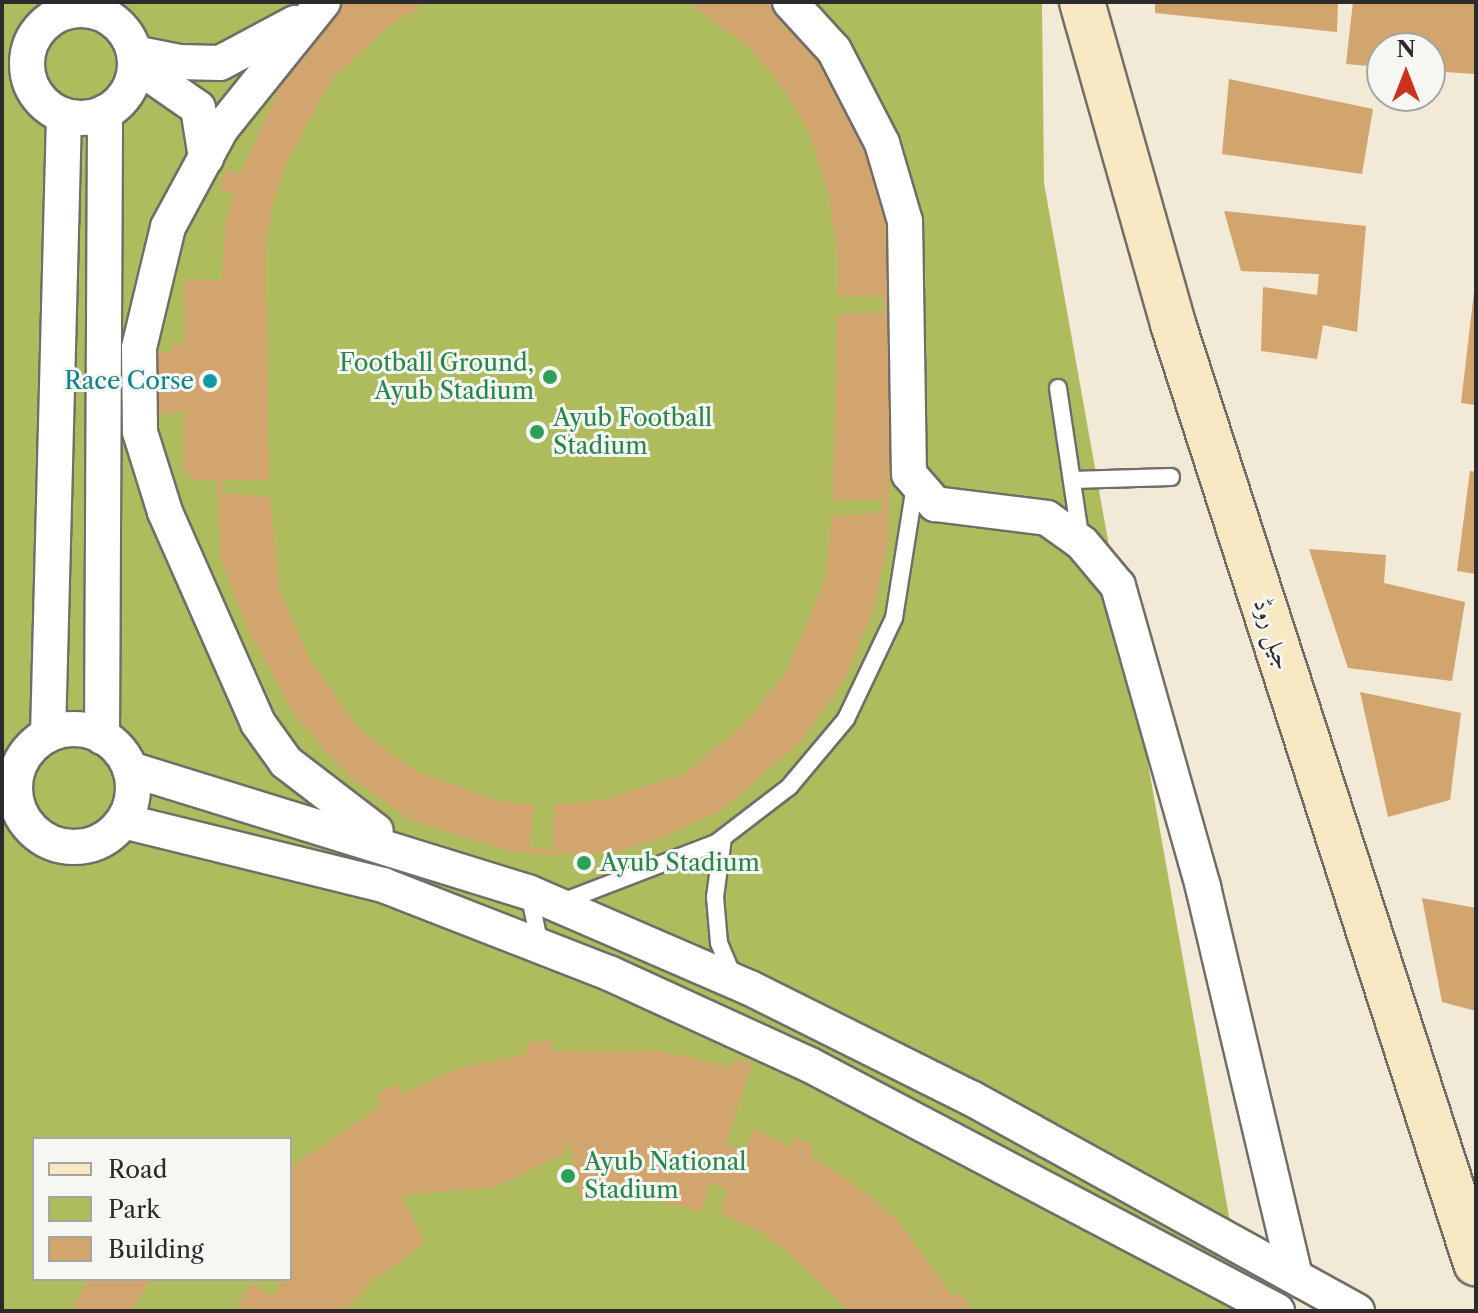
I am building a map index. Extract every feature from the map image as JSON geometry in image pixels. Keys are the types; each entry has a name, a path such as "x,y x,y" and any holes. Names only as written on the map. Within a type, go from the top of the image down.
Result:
{"main road":[{"name":"جیل روڈ","path":"1082,2 1173,324 1476,1263"}],"street":[{"path":"790,2 834,50 882,143 905,221 909,474 935,504 1047,518 1082,543 1118,586 1203,887 1295,1275"},
{"path":"135,59 127,93 105,112 64,115 18,89 27,67 16,44 51,19 81,6 116,22 135,59 198,108 206,158"},
{"path":"135,59 220,63 314,10"},
{"path":"314,10 221,129 168,227 139,348 140,432 165,512 258,723 286,762 405,851"},
{"path":"102,737 105,112"},
{"path":"48,735 64,115"},
{"path":"66,730 102,737 130,769 133,787 123,821 93,844 65,846 39,836 9,804 14,789 12,756 48,735 66,730"},
{"path":"130,769 356,835 542,898 735,981 971,1098 1357,1311"},
{"path":"325,794 356,835"},
{"path":"123,821 383,885 540,946 810,1065 1277,1311"}],"lane":[{"path":"1058,388 1082,543"},
{"path":"1072,480 1171,477"},
{"path":"540,946 542,898 723,838 789,787 846,719 894,618 916,482"},
{"path":"356,835 383,885"},
{"path":"723,838 715,897 719,943 735,981"}],"green space":[{"name":"Ayub Stadium","path":"2,2 1042,2 1044,183 1246,1311 2,1311"}],"building":[{"path":"347,2 427,2 388,27 332,79 287,161 272,205 266,250 269,480 223,480 223,493 270,497 279,590 310,660 358,728 417,772 500,801 534,805 530,848 553,850 554,805 603,800 684,774 741,727 785,674 799,643 826,576 832,516 883,513 882,499 833,501 837,314 885,312 884,297 837,296 838,256 828,192 810,135 787,94 752,50 688,2 772,2 811,48 863,143 885,217 893,285 888,539 874,607 845,679 801,741 722,810 657,840 616,852 540,855 512,851 412,821 352,779 297,719 249,632 221,560 217,480 193,480 184,471 184,411 152,416 151,352 171,352 171,343 185,343 184,280 222,280 226,220 234,194 220,189 225,170 240,174 288,69"},
{"path":"1155,2 1338,2 1337,32 1155,13"},
{"path":"1353,2 1476,2 1476,74 1446,72 1446,32 1366,32 1366,66 1346,64"},
{"path":"1229,79 1366,108 1366,112 1372,112 1362,174 1222,154"},
{"path":"1224,211 1366,226 1357,332 1323,325 1317,359 1261,351 1263,287 1317,295 1319,274 1241,271"},
{"path":"1476,292 1476,405 1461,403"},
{"path":"1470,471 1476,472 1476,574 1457,571"},
{"path":"1309,549 1386,555 1384,583 1465,602 1452,681 1348,668"},
{"path":"1360,692 1461,713 1450,800 1388,817"},
{"path":"1422,898 1476,908 1476,1011 1442,1002"},
{"name":"Ayub National Stadium","path":"552,1040 552,1051 659,1051 731,1067 735,1059 752,1063 726,1144 745,1151 753,1128 791,1147 795,1137 813,1146 810,1156 855,1184 899,1222 953,1297 960,1292 973,1310 850,1311 790,1254 761,1232 720,1213 727,1189 710,1182 701,1212 639,1195 579,1195 570,1139 566,1153 494,1187 401,1195 425,1243 377,1278 345,1311 235,1311 251,1283 273,1296 282,1284 278,1281 292,1281 292,1167 381,1106 377,1094 397,1084 402,1093 464,1067 527,1054 527,1043"},
{"path":"88,1281 150,1281 132,1311 71,1311"}],"place":[{"name":"Football Ground, Ayub Stadium","path":"550,377"},
{"name":"Race Corse","path":"210,381"},
{"name":"Ayub Football Stadium","path":"537,432"},
{"name":"Ayub Stadium","path":"584,863"},
{"name":"Ayub National Stadium","path":"568,1176"}]}
